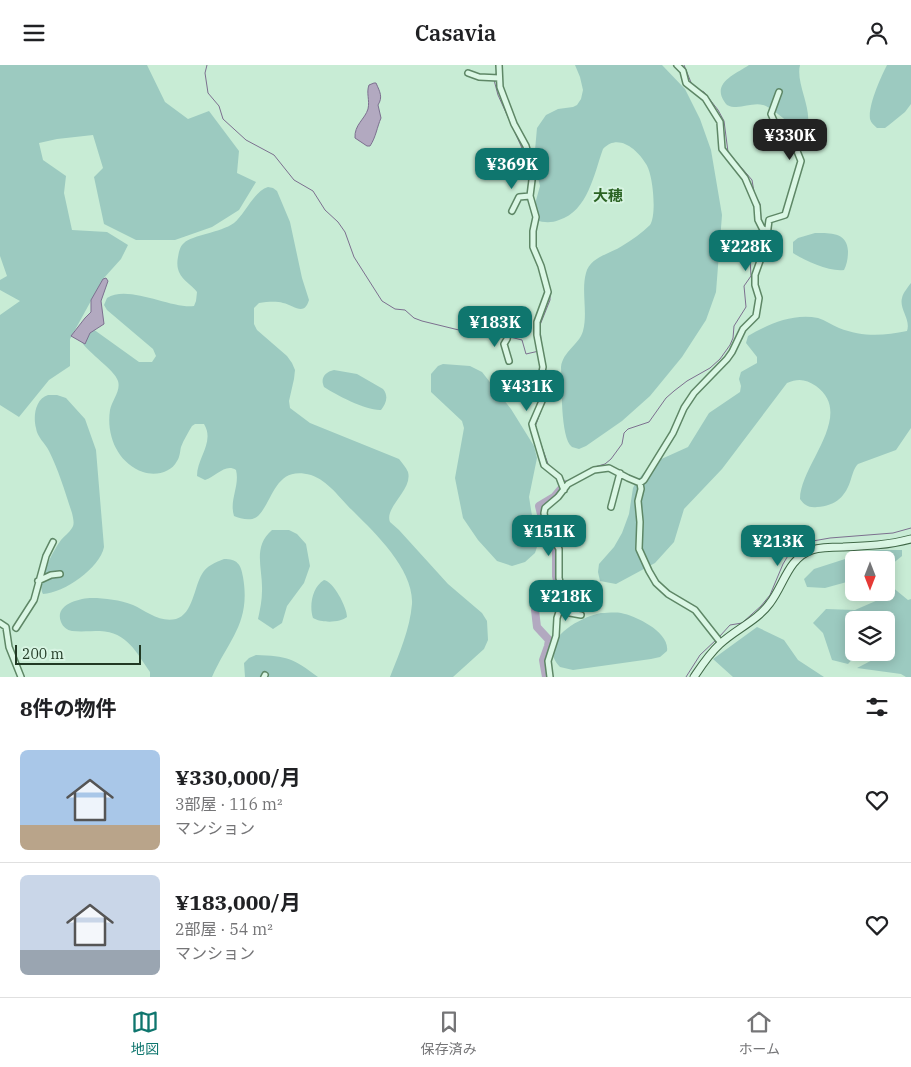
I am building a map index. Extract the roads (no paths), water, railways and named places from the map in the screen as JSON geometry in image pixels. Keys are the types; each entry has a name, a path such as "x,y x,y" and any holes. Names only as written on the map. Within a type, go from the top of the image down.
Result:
{"main road":[{"path":"694,677 710,654 721,643 759,616 773,599 795,561 807,552 819,549 890,544 911,539"}],"street":[{"path":"499,65 500,87 514,124 527,150 532,180 530,196 536,217 533,231 533,247 542,266 548,292 537,322 537,335 543,367 541,377 543,393 540,409 532,424 544,465 559,477 564,490"},
{"path":"677,65 683,71 686,83 704,97 720,122 722,149 745,178 757,206 758,220 762,228 767,232"},
{"path":"468,73 479,77 499,79"},
{"path":"640,483 648,475 694,393 727,359 743,329 751,319 756,317 759,298 755,285 755,275 766,244 769,220 785,215 801,161 793,141 774,123 771,115 780,92"},
{"path":"512,211 519,197 530,196"},
{"path":"508,334 508,339 504,344 509,361"},
{"path":"550,677 548,661 556,636 557,617 564,597 559,579 559,549 546,525 544,513 548,505 558,497 568,484 594,470 609,468 640,483"},
{"path":"611,507 620,473"},
{"path":"640,483 641,489 638,501 640,522 639,549 649,571 656,583 668,594 695,611 721,643"},
{"path":"16,628 34,601 46,556 54,542"},
{"path":"38,581 50,575 60,575"},
{"path":"560,607 570,613 581,615"},
{"path":"0,623 6,627 9,647 21,677"}],"waterway":[{"path":"207,65 205,73 208,93 219,106 223,119 246,140 274,155 294,180 313,191 325,210 338,222 345,232 354,257 382,301 395,309 405,310 414,318 422,321 467,332 506,336"},
{"path":"684,65 692,85"},
{"path":"494,80 498,95 526,157"},
{"path":"697,89 704,92 718,110 724,121 728,152 752,180 754,192"},
{"path":"528,189 529,178"},
{"path":"755,195 760,204 761,220 765,229"},
{"path":"562,478 565,484 591,468 605,464 622,444 624,433 628,429 649,422 666,398 720,359 730,345 734,326 746,307 744,286 751,276 750,259 761,250"},
{"path":"541,342 540,325 550,300 550,294"},
{"path":"510,337 522,340 526,354 539,351"},
{"path":"535,427 545,400 545,368"},
{"path":"538,436 548,464 556,472"},
{"path":"546,677 543,660 549,640 537,627 535,610 541,602 549,600 557,602 561,598 556,576 556,549 544,527 539,506 554,497 565,484"},
{"path":"720,636 730,625 742,623 761,606 770,595 789,554 807,542 830,538 893,533 911,528"},
{"path":"686,677 700,655 717,639"}],"district":[{"name":"大穂","path":"608,196"}]}
